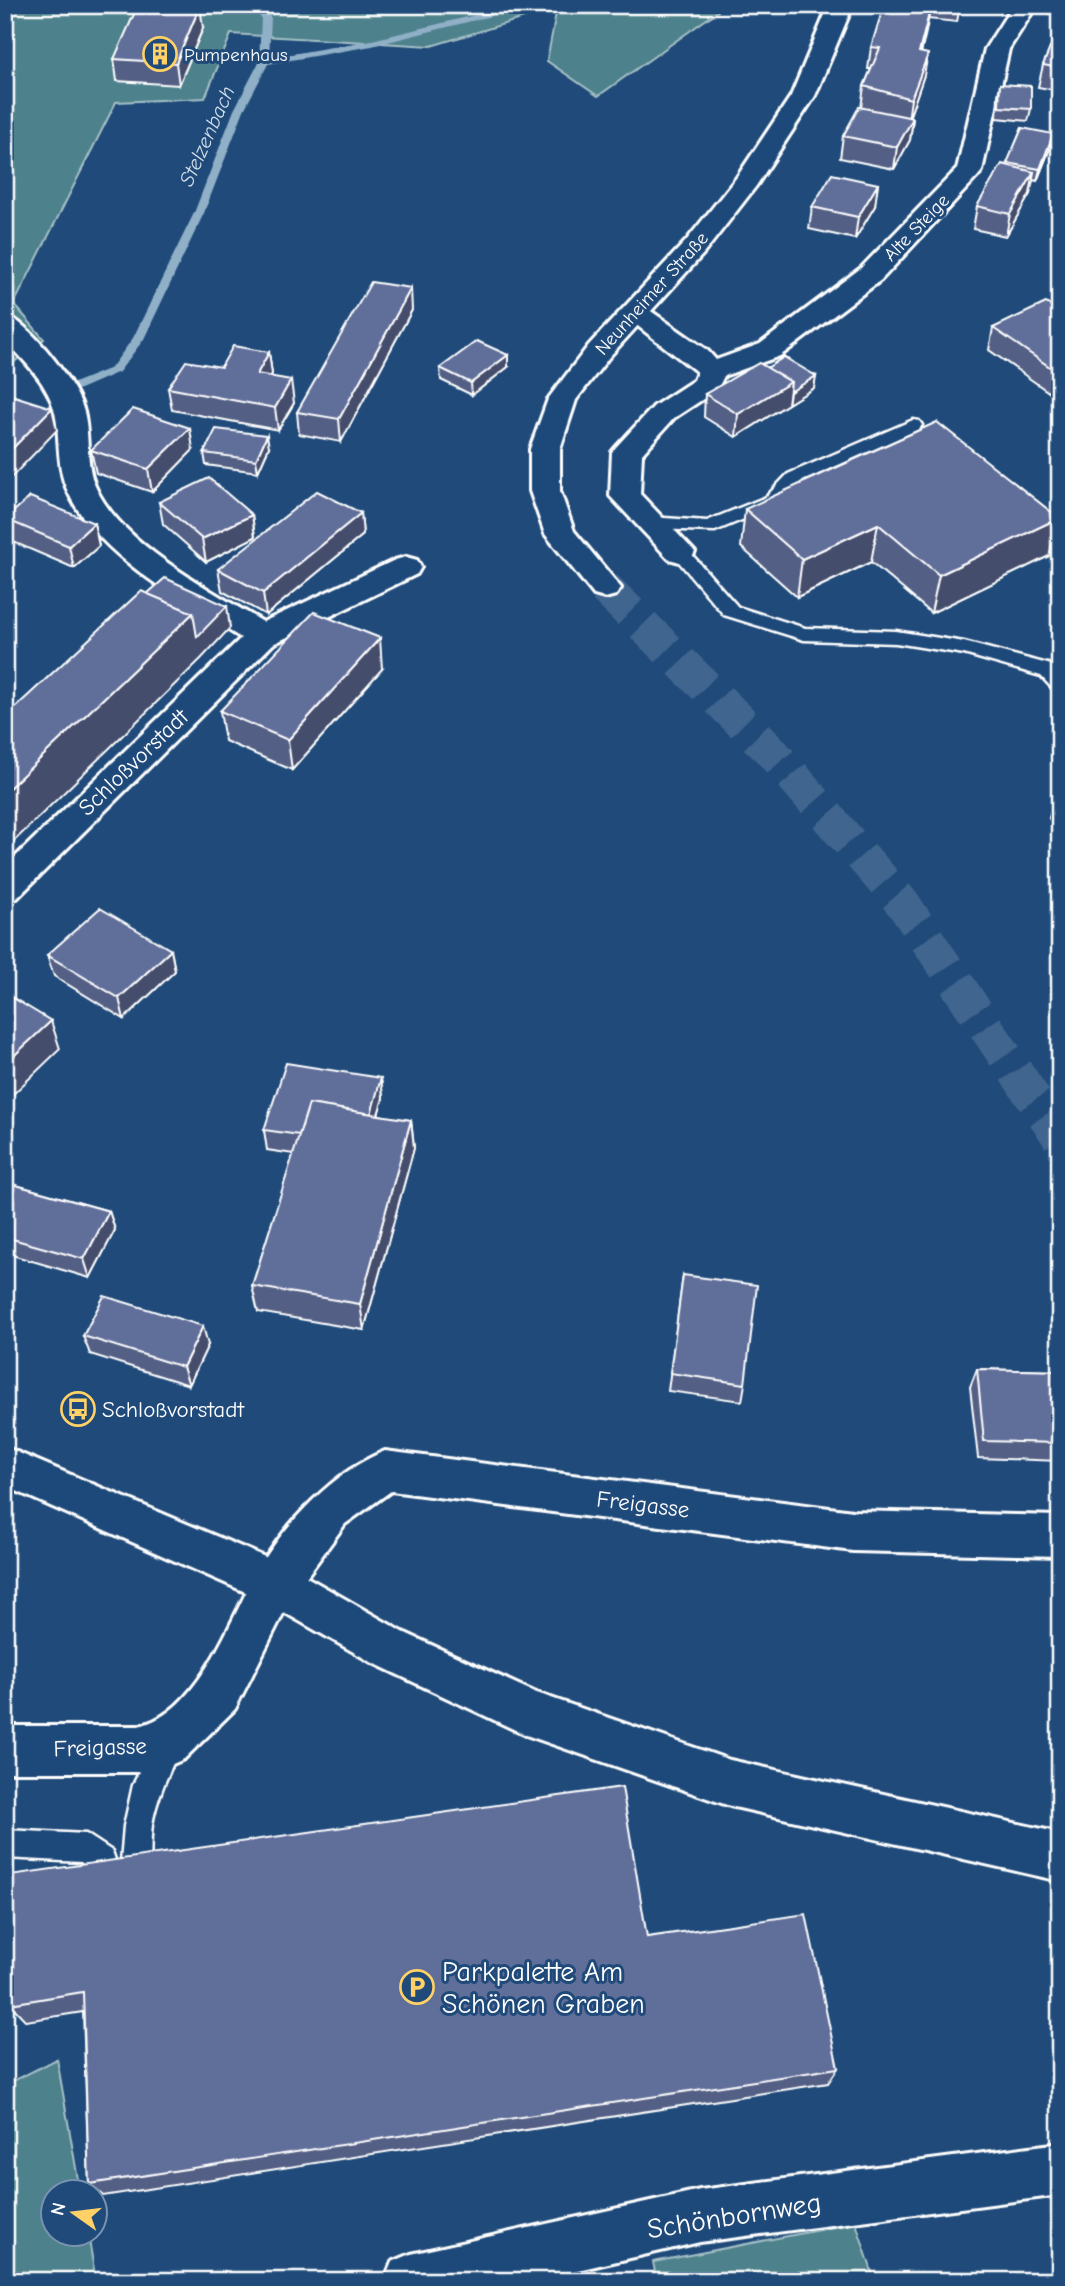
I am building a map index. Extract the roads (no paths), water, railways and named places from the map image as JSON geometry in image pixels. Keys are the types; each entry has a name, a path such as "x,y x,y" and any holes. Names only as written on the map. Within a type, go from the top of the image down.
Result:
{"street":[{"name":"Neunheimer Straße","path":"605,587 560,534 545,491 545,449 562,399 599,351 695,247 747,181 803,96 841,5"},
{"name":"Alte Steige","path":"680,552 625,496 627,453 664,412 707,384 711,371 770,349 871,274 969,171 997,49 1025,5"},
{"path":"635,313 698,357 711,371"},
{"path":"5,323 61,391 73,460 83,493 107,526 154,567 262,636"},
{"name":"Schloßvorstadt","path":"5,889 262,636 406,567"},
{"path":"5,1466 275,1583 387,1647 526,1712 730,1783 1060,1857"},
{"name":"Freigasse","path":"5,1749 138,1749 168,1743 219,1693 275,1583 330,1510 385,1471 853,1531 1060,1536"},
{"name":"Schönbornweg","path":"411,2281 700,2216 1060,2169"}],"lane":[{"path":"650,523 709,527 772,501 794,478 913,425"},
{"path":"680,552 731,611 804,634 896,637 964,648 1048,671 1060,684"},
{"path":"121,1881 147,1785 168,1743"},
{"path":"5,1844 86,1848 103,1861 121,1881"}],"waterway":[{"path":"257,5 266,18 264,62"},
{"name":"Stelzenbach","path":"264,62 372,43 530,5"},
{"name":"Stelzenbach","path":"53,396 115,370 138,339 199,213 239,110 264,62"}],"tunnel":[{"path":"605,588 770,750 904,905 1060,1138"}],"place":[{"name":"Pumpenhaus","path":"160,54"},
{"name":"Schloßvorstadt","path":"78,1409"},
{"name":"Parkpalette Am Schönen Graben","path":"417,1987"}]}
